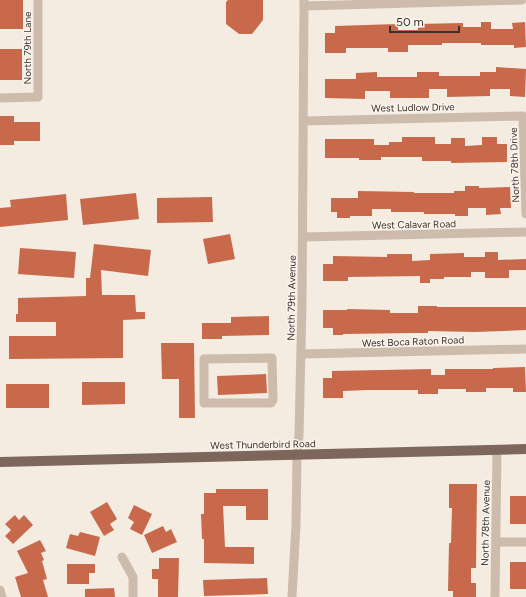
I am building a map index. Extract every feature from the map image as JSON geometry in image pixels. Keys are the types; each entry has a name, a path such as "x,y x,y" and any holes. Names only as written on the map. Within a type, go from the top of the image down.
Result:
{"main road":[{"name":"West Thunderbird Road","path":"0,462 297,456 526,449"}],"street":[{"name":"North 79th Lane","path":"0,98 38,97 38,0"},
{"path":"304,3 522,0"},
{"name":"North 79th Avenue","path":"292,597 296,524 301,354 304,3"},
{"name":"West Ludlow Drive","path":"304,121 523,116"},
{"name":"North 78th Drive","path":"523,116 526,214"},
{"name":"West Calavar Road","path":"303,237 526,232"},
{"name":"West Boca Raton Road","path":"301,354 526,348"},
{"path":"272,358 272,402 204,403 204,359 272,358"},
{"name":"North 78th Avenue","path":"495,597 497,450"},
{"path":"496,542 526,542"},
{"path":"122,557 133,577 133,597"},
{"path":"0,590 2,597"}],"building":[{"path":"0,0 23,0 23,29 0,29"},
{"path":"228,0 263,0 263,20 252,34 239,34 226,24 226,2"},
{"path":"481,22 491,22 491,29 513,29 512,23 525,22 526,47 514,48 514,45 481,45 481,43 442,43 442,45 408,45 408,52 388,52 388,48 346,48 346,53 325,53 325,33 335,33 335,26 398,24 398,30 418,30 418,24 463,23 463,27 481,27"},
{"path":"0,49 22,49 22,80 0,80"},
{"path":"496,67 526,69 525,97 510,96 510,89 490,89 490,96 447,97 447,89 429,89 429,98 390,98 390,91 365,91 365,99 325,98 325,79 356,79 356,73 377,72 377,77 417,77 417,72 439,72 439,76 480,76 480,72 496,72"},
{"path":"0,116 14,116 14,122 40,122 40,141 14,141 14,145 0,145"},
{"path":"402,137 435,137 435,144 451,144 451,138 465,138 465,146 482,145 482,137 497,137 497,144 507,144 507,162 451,163 451,161 422,161 422,157 381,157 381,160 359,160 359,158 325,158 325,139 374,139 374,145 389,145 389,142 402,142"},
{"path":"465,186 479,186 479,188 510,187 511,208 500,208 501,214 486,215 486,208 468,208 468,216 455,216 455,214 424,214 424,212 391,212 391,209 372,209 372,216 350,216 350,218 337,218 337,212 331,212 331,198 358,198 358,191 454,193 454,191 465,191"},
{"path":"136,193 139,219 83,225 80,199"},
{"path":"66,194 68,220 0,227 0,208 11,207 10,200"},
{"path":"212,197 213,222 157,223 157,198"},
{"path":"230,234 235,259 208,264 203,239"},
{"path":"94,244 151,250 148,276 101,270 102,295 135,295 136,312 145,312 145,319 123,320 123,358 9,359 9,336 56,336 56,322 16,322 16,314 18,314 18,298 86,296 86,278 90,278"},
{"path":"20,248 76,252 74,278 18,274"},
{"path":"485,252 498,252 498,260 526,259 526,270 509,270 509,278 485,278 485,272 471,272 471,277 444,277 444,279 430,279 430,283 420,283 420,276 348,277 348,281 323,281 323,264 333,264 333,256 387,257 387,254 412,254 412,261 430,260 430,254 464,253 464,257 485,257"},
{"path":"418,306 526,307 526,330 475,332 428,331 428,333 333,335 333,328 323,328 323,310 390,310 390,313 418,313"},
{"path":"269,316 269,335 222,336 222,339 202,339 202,323 231,323 231,317"},
{"path":"161,343 194,343 195,418 179,418 179,379 162,379"},
{"path":"525,367 526,392 513,392 513,388 486,388 486,392 466,392 466,389 438,389 438,394 418,394 418,390 368,390 343,391 343,398 323,398 323,378 332,378 332,371 431,369 431,375 445,375 445,369"},
{"path":"266,374 267,393 218,395 217,376"},
{"path":"82,382 125,382 125,404 82,405"},
{"path":"6,384 49,384 49,408 6,408"},
{"path":"449,484 477,484 476,568 471,568 471,583 476,583 476,597 453,597 453,591 448,591 449,543 451,543 452,508 449,508"},
{"path":"216,489 268,489 268,520 246,520 246,506 223,506 225,547 254,547 254,564 204,563 204,539 202,539 201,514 204,514 204,493 216,493"},
{"path":"510,496 526,496 526,524 510,524"},
{"path":"107,502 117,519 110,524 114,530 104,536 90,512"},
{"path":"134,505 152,514 142,535 130,529 134,522 128,518"},
{"path":"15,515 19,520 24,515 33,525 13,544 5,536 11,530 5,524"},
{"path":"163,526 166,532 171,529 177,542 152,553 144,535"},
{"path":"80,532 100,537 95,556 66,548 70,534 78,536"},
{"path":"40,540 46,551 41,553 44,560 42,561 47,579 43,580 48,597 21,597 15,577 28,573 17,551"},
{"path":"159,558 179,558 178,597 158,597 158,579 152,579 152,569 159,569"},
{"path":"510,562 526,562 526,589 510,589"},
{"path":"67,564 95,564 95,573 89,573 89,584 67,584"},
{"path":"267,578 268,594 204,596 203,580"},
{"path":"114,588 115,597 85,597 85,589"}]}
